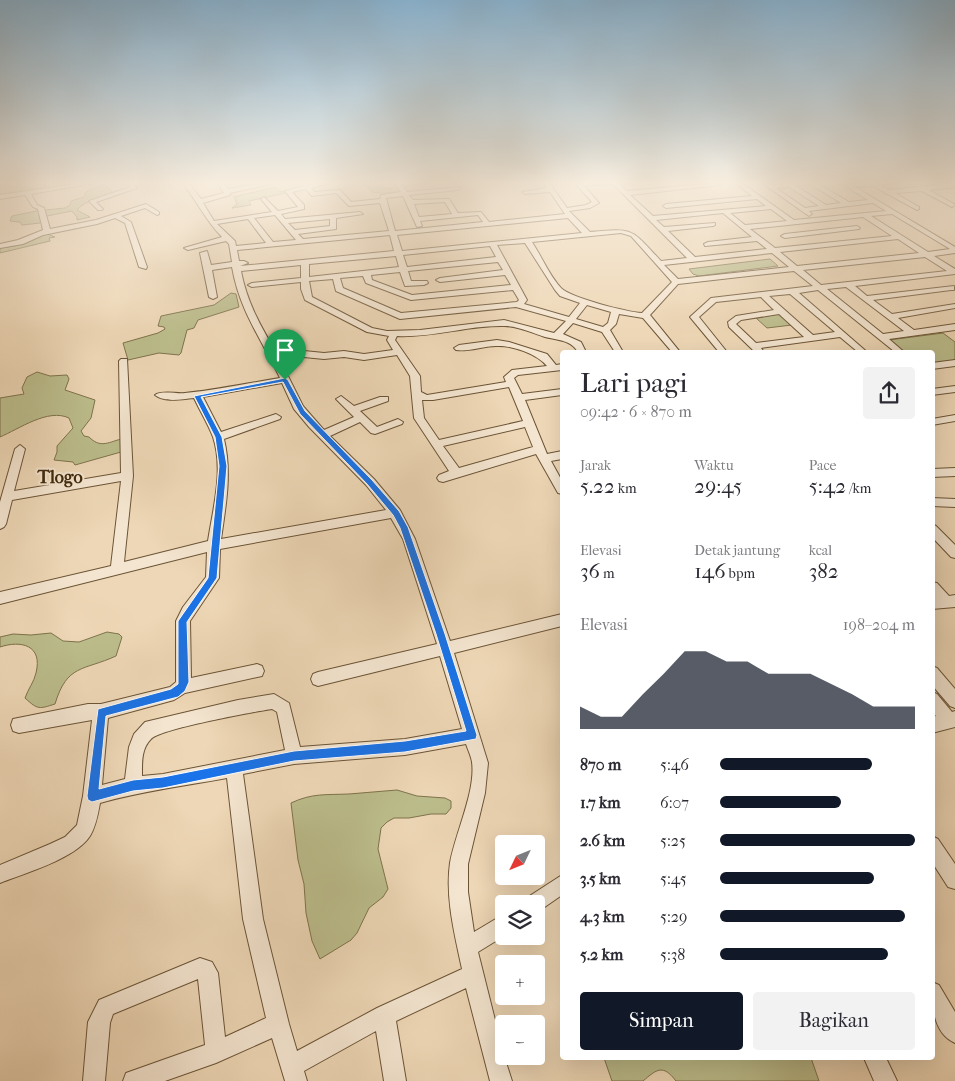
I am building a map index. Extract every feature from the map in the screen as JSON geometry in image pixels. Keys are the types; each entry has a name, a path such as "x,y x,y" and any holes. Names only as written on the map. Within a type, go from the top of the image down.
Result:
{"street":[{"path":"0,246 20,242 46,231"},
{"path":"131,231 142,267"},
{"path":"220,231 230,243 237,267 240,289 250,313 276,360 298,407 370,482 396,513 409,539 445,647 480,763 480,781 460,855 458,881 472,975 501,1081"},
{"path":"261,231 271,244"},
{"path":"293,232 299,231"},
{"path":"335,231 336,238"},
{"path":"188,248 230,243 271,244 336,238 349,231"},
{"path":"386,231 392,233 407,231"},
{"path":"237,267 559,231"},
{"path":"584,231 588,234"},
{"path":"208,268 305,262 398,250 615,231"},
{"path":"622,231 629,233 676,282"},
{"path":"665,231 694,260"},
{"path":"750,231 897,350"},
{"path":"778,231 801,248"},
{"path":"784,236 826,231"},
{"path":"862,231 875,240"},
{"path":"891,231 955,272"},
{"path":"926,231 943,241 955,251"},
{"path":"293,232 301,241"},
{"path":"392,233 408,284 424,284"},
{"path":"726,235 732,241"},
{"path":"659,263 900,237"},
{"path":"702,238 722,257"},
{"path":"708,244 758,238"},
{"path":"527,240 561,292 571,297 616,310 641,315 674,350"},
{"path":"943,241 955,240"},
{"path":"492,243 522,300 518,304"},
{"path":"641,315 676,282 798,270 955,251"},
{"path":"204,253 213,297"},
{"path":"252,285 501,259"},
{"path":"305,262 305,293 310,299 370,330 394,334 419,334 459,328 501,327 510,324 557,335 578,344 581,350"},
{"path":"433,266 459,328"},
{"path":"440,280 508,272"},
{"path":"721,350 695,320 695,315 714,300 955,272"},
{"path":"366,273 370,281 408,298 516,287"},
{"path":"929,274 953,289"},
{"path":"336,276 339,289 394,316 518,304 605,330 618,350"},
{"path":"847,284 911,332"},
{"path":"867,298 953,289"},
{"path":"791,290 842,334 857,350"},
{"path":"762,294 811,338"},
{"path":"557,335 586,301"},
{"path":"890,317 955,306"},
{"path":"605,330 612,324 616,310"},
{"path":"781,310 739,318 732,322 732,325 757,349 842,334"},
{"path":"641,315 663,350"},
{"path":"881,337 955,327"},
{"path":"941,328 955,338"},
{"path":"394,334 391,340 415,376 419,418 456,473"},
{"path":"459,348 497,343 508,345 544,356 558,367"},
{"path":"276,360 304,354 324,356 344,354 364,357 400,352"},
{"path":"117,569 127,476 124,361"},
{"path":"935,366 953,365"},
{"path":"558,367 511,373 509,376 510,384 519,398 542,454 560,486"},
{"path":"160,395 175,397 198,396 285,380"},
{"path":"417,394 426,398 510,384"},
{"path":"935,391 955,388"},
{"path":"519,398 560,392"},
{"path":"182,687 184,682 183,621 212,578 222,481 222,454 218,437 198,396"},
{"path":"341,399 375,431 398,422"},
{"path":"352,410 384,400"},
{"path":"218,437 276,417"},
{"path":"323,434 360,418"},
{"path":"935,421 955,418"},
{"path":"437,444 528,423"},
{"path":"0,524 20,449"},
{"path":"442,478 456,473 542,454 560,455"},
{"path":"935,473 955,472"},
{"path":"7,497 127,476"},
{"path":"935,502 955,503"},
{"path":"0,598 48,589 117,569 214,545 396,513"},
{"path":"935,531 949,540 955,553"},
{"path":"935,591 944,602"},
{"path":"318,680 445,647 513,633 560,621"},
{"path":"19,725 88,712 101,712 174,693 182,687 257,672"},
{"path":"935,676 954,698"},
{"path":"133,786 137,744 151,728 256,703 274,701 284,708 294,756"},
{"path":"935,702 952,720 935,724"},
{"path":"0,874 32,862 71,843 82,832 88,821 92,796 101,712"},
{"path":"92,796 133,786 163,782 294,756 405,747 472,735"},
{"path":"234,768 254,919 278,1024 295,1073 384,1016 472,975"},
{"path":"935,850 955,880"},
{"path":"545,897 560,885"},
{"path":"467,948 495,930"},
{"path":"94,1081 99,1022 106,1007 200,968 205,969 208,973 216,1052"},
{"path":"935,997 955,1032"},
{"path":"384,1016 395,1081"},
{"path":"134,1081 216,1052 278,1024"},
{"path":"877,1060 886,1081"}],"green space":[{"path":"47,234 55,237 49,238 50,241 0,253 0,248 14,246"},
{"path":"770,259 778,266 699,276 693,274 689,269"},
{"path":"231,293 236,294 239,307 198,320 194,328 187,330 179,355 159,353 128,360 123,343 158,333 165,329 158,326 161,316 214,305"},
{"path":"778,314 792,325 767,328 756,318"},
{"path":"943,333 955,342 955,362 935,366 935,350 902,350 889,340"},
{"path":"37,372 50,376 67,375 69,379 65,390 95,400 91,418 81,431 84,436 100,444 121,439 121,452 75,465 73,462 54,460 57,446 73,428 69,418 61,416 52,416 34,421 0,437 0,398 24,394 22,388 27,377"},
{"path":"107,632 119,634 122,637 116,656 85,667 71,675 60,691 55,704 42,707 33,705 25,698 36,673 36,656 33,651 28,647 15,644 0,647 0,637 13,634 51,633 63,641 79,642"},
{"path":"397,790 417,796 445,798 451,801 451,808 446,814 394,818 381,828 378,849 388,889 383,897 369,908 357,933 351,940 320,959 312,941 306,913 304,884 298,860 291,803 319,795"},
{"path":"605,1060 812,1060 819,1081 676,1081 667,1072 660,1070 643,1081 612,1081"}],"district":[{"name":"Tlogo","path":"60,477"}],"route":[{"path":"285,380 302,412 370,482 396,513 404,527 472,735 405,747 294,756 199,776 133,786 92,796 101,712 156,699 174,693 182,687 184,682 184,616 211,582 214,545 221,502 223,466 218,437 198,396 285,380"}]}
